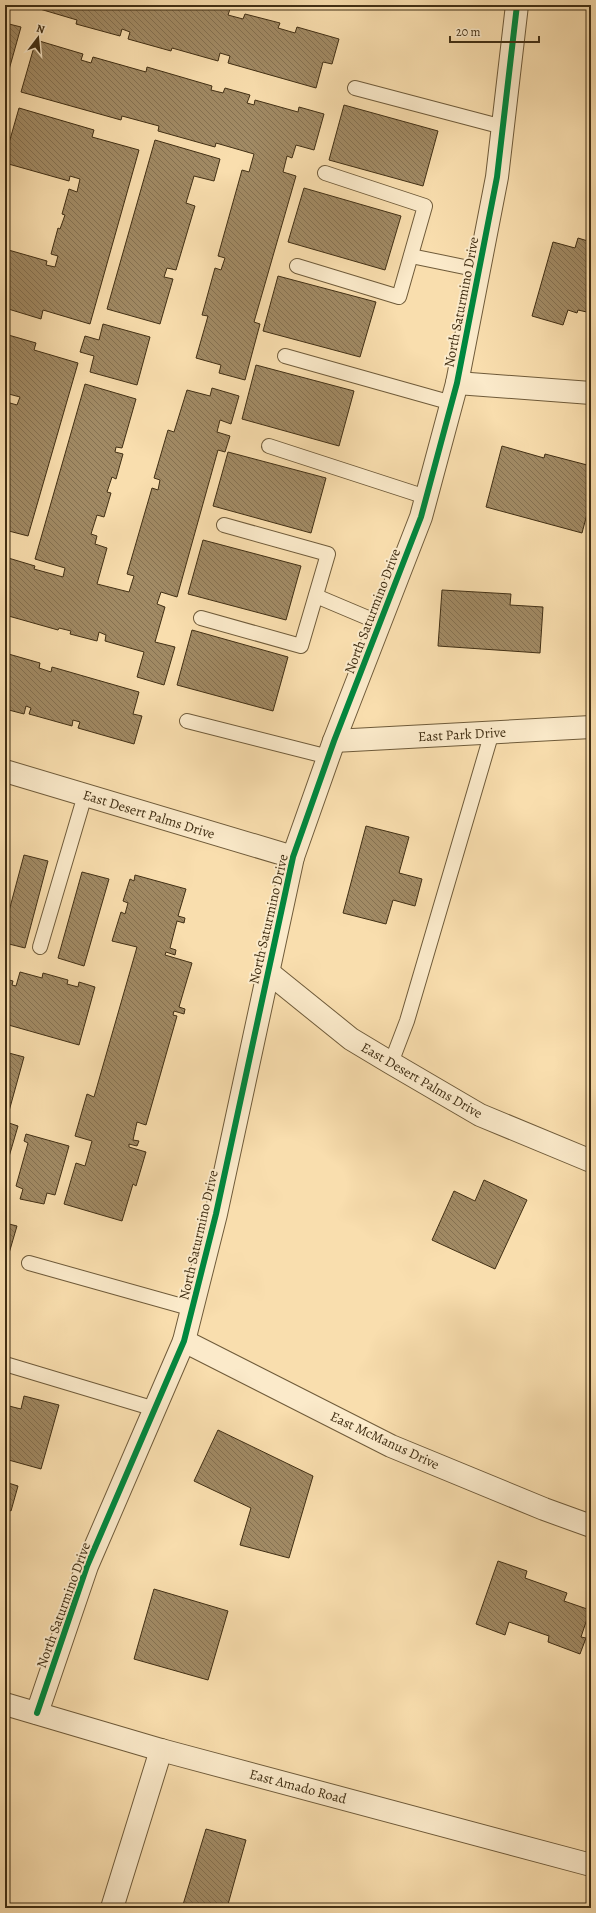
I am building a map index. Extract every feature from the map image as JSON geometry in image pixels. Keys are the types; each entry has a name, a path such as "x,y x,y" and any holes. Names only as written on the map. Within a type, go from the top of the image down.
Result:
{"street":[{"name":"North Saturmino Drive","path":"37,1713 87,1566 184,1341 216,1214 294,857 331,749 421,517 455,393 497,177 517,5"},
{"path":"455,393 591,393"},
{"name":"East Park Drive","path":"331,749 492,732 591,726"},
{"name":"East Desert Palms Drive","path":"5,771 294,857"},
{"name":"East Desert Palms Drive","path":"268,972 351,1039 391,1063 480,1115 591,1161"},
{"name":"East McManus Drive","path":"184,1341 391,1446 544,1509 591,1526"},
{"name":"East Amado Road","path":"5,1704 160,1750 591,1866"},
{"path":"112,1908 160,1750"}],"lane":[{"path":"355,88 503,127"},
{"path":"297,266 399,297 425,206 325,173"},
{"path":"411,256 479,270"},
{"path":"285,356 455,393"},
{"path":"269,446 426,497"},
{"path":"201,618 301,646 328,554 224,525"},
{"path":"316,596 380,623"},
{"path":"187,721 331,749"},
{"path":"391,1063 406,1021 492,732"},
{"path":"40,947 85,795"},
{"path":"30,1263 193,1309"},
{"path":"5,1364 155,1409"}],"building":[{"path":"33,5 215,5 230,9 228,15 243,19 245,14 280,23 278,28 295,33 297,27 339,39 332,64 323,62 316,88 228,63 230,56 220,53 218,61 172,48 171,51 128,39 130,32 122,29 120,36 76,24 77,20 33,7"},
{"path":"5,23 21,27 5,84"},
{"path":"36,40 83,54 81,60 91,63 93,57 146,72 147,67 212,86 211,90 223,93 225,88 250,95 247,103 254,105 255,100 298,112 299,107 324,114 314,150 296,145 292,158 287,156 283,172 296,176 254,322 260,324 245,380 219,373 221,365 196,358 208,316 202,315 215,268 221,270 225,258 218,256 242,170 249,172 254,154 216,143 215,147 158,131 159,126 122,116 121,120 21,92"},
{"path":"344,105 438,131 423,186 329,160"},
{"path":"19,108 94,130 92,137 139,150 90,324 43,310 41,319 5,308 5,249 47,261 46,265 55,267 58,256 51,254 58,228 60,229 65,215 62,214 69,189 77,192 80,179 70,176 69,181 5,163 5,157"},
{"path":"155,140 220,159 214,181 194,176 186,203 195,206 176,270 167,268 164,277 173,279 160,324 107,309"},
{"path":"304,188 401,216 385,270 288,242"},
{"path":"578,238 591,242 591,313 578,310 577,313 568,310 563,325 532,316 553,242 575,248"},
{"path":"278,276 376,302 360,357 263,331"},
{"path":"103,324 150,337 137,385 90,372 94,356 80,352 85,336 99,340"},
{"path":"5,334 36,343 34,350 78,363 28,536 5,530 5,422 10,403 17,405 20,397 5,393"},
{"path":"256,365 354,391 339,446 242,419"},
{"path":"85,384 136,399 122,448 116,447 115,452 123,454 116,479 112,477 107,492 111,493 104,517 97,515 91,534 97,536 95,544 107,548 97,584 129,592 134,576 127,574 152,488 158,490 160,480 154,478 168,430 174,432 187,390 210,396 212,388 239,396 231,424 220,420 217,432 230,436 225,452 218,450 177,597 161,592 157,604 165,607 155,642 175,647 164,685 137,677 144,652 105,641 106,635 99,632 97,641 70,634 71,631 59,628 58,630 5,615 5,557 35,566 34,569 63,577 65,568 35,559"},
{"path":"502,446 544,458 545,454 591,466 591,499 582,533 486,507"},
{"path":"228,452 326,478 311,533 213,506"},
{"path":"203,540 301,566 286,620 188,594"},
{"path":"442,590 511,594 510,605 543,607 540,653 438,646"},
{"path":"192,630 288,657 273,711 177,685"},
{"path":"5,653 40,663 39,668 51,672 52,667 139,692 133,714 142,716 134,744 78,728 80,722 73,720 72,726 29,714 31,708 26,706 24,714 5,709"},
{"path":"366,826 409,837 399,873 422,879 415,906 393,900 386,924 343,913"},
{"path":"24,855 48,861 25,948 5,943 5,926"},
{"path":"82,872 109,879 84,966 58,958"},
{"path":"135,875 186,889 178,916 185,918 184,923 177,921 170,948 176,950 175,955 166,952 165,955 192,963 179,1007 185,1009 184,1014 174,1011 173,1015 177,1016 146,1125 137,1122 133,1140 139,1141 137,1146 129,1144 129,1147 146,1152 136,1186 133,1184 122,1221 64,1204 76,1163 85,1166 92,1141 75,1136 87,1094 94,1097 137,947 112,941 121,912 125,914 128,903 123,901 130,879 134,881"},
{"path":"20,972 42,978 43,973 68,980 67,984 78,987 79,982 95,987 79,1045 5,1024 5,979 13,981 12,985 16,986"},
{"path":"5,1052 24,1057 6,1122 18,1126 6,1167"},
{"path":"26,1134 69,1146 55,1195 47,1193 44,1204 20,1199 23,1189 16,1186 28,1143 24,1141"},
{"path":"484,1180 527,1200 495,1269 432,1240 454,1191 475,1201"},
{"path":"5,1223 17,1226 5,1267"},
{"path":"24,1396 59,1405 41,1469 5,1459 5,1405 21,1409"},
{"path":"218,1430 313,1476 289,1558 240,1545 251,1508 194,1481"},
{"path":"5,1482 18,1486 11,1511 9,1510 6,1520 9,1521 5,1536"},
{"path":"498,1561 527,1571 525,1578 567,1593 564,1601 590,1610 581,1637 586,1638 580,1654 548,1642 549,1636 509,1622 505,1635 476,1624"},
{"path":"154,1589 228,1611 208,1680 134,1659"},
{"path":"206,1829 246,1840 227,1908 182,1908"}],"cycle path":[{"path":"37,1713 87,1566 184,1341 216,1214 293,857 334,741 421,517 457,383 497,177 517,5"}]}
